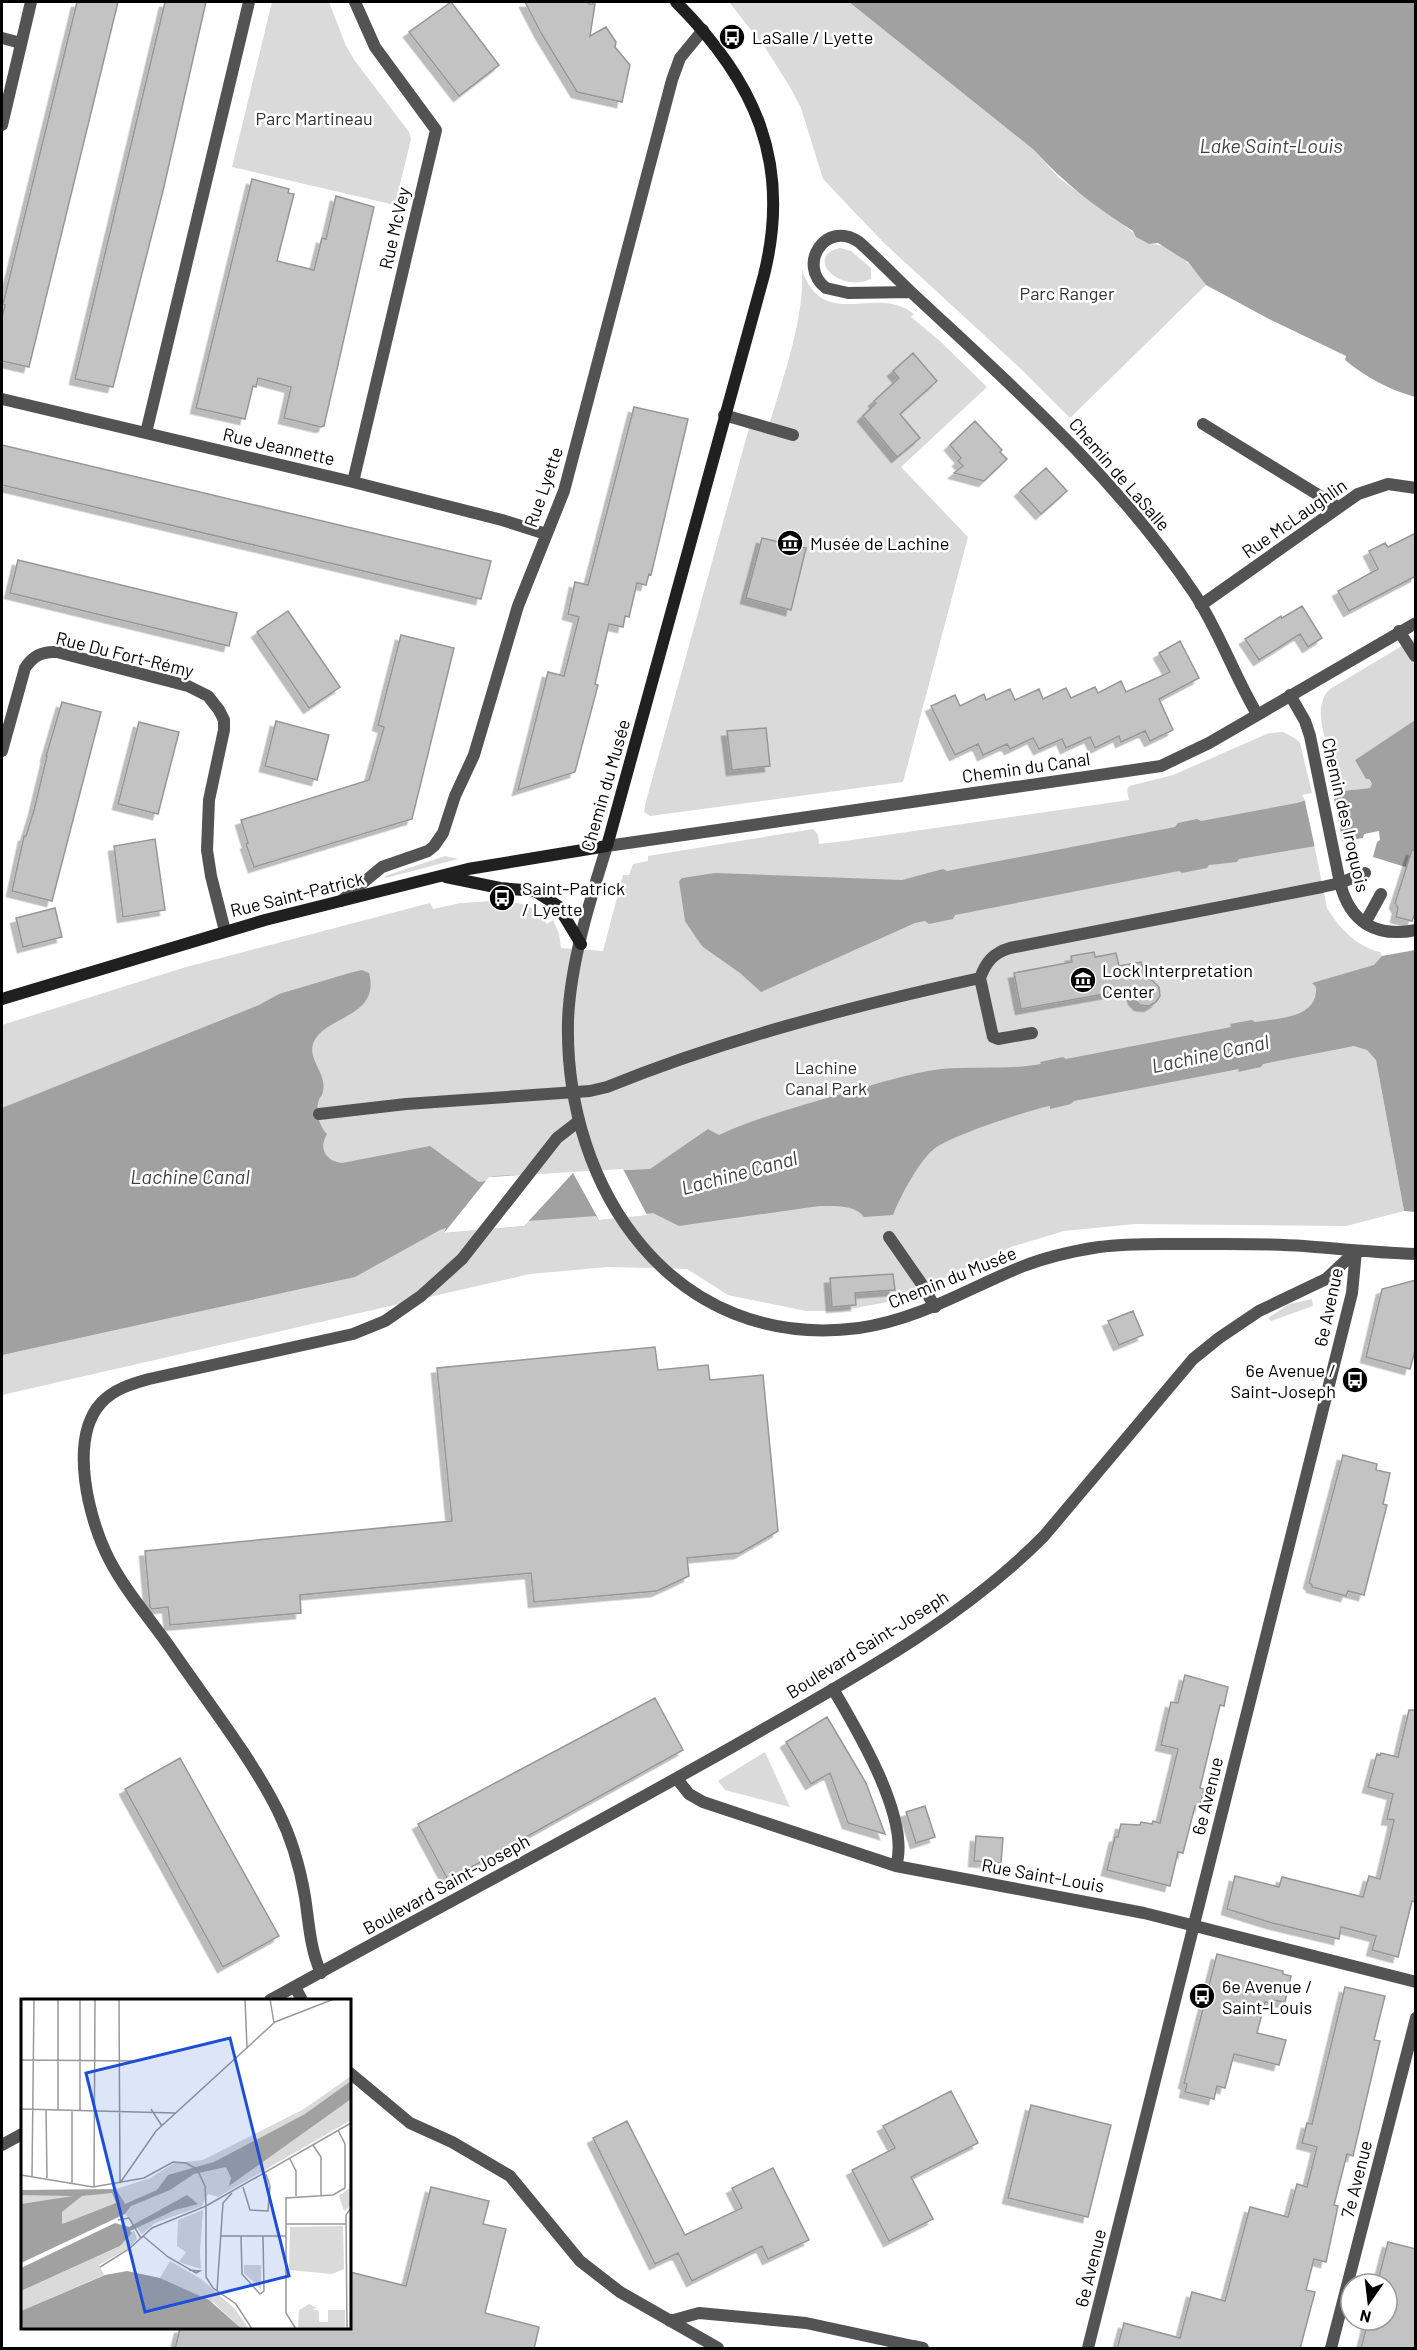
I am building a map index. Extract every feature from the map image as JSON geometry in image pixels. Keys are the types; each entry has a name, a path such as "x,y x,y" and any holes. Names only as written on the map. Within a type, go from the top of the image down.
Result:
{"main road":[{"name":"Chemin du Musée","path":"607,846 767,260 773,222 772,172 763,135 742,84 719,49 676,2"},
{"name":"Rue Saint-Patrick","path":"2,999 225,932 341,901 511,861 607,846"},
{"path":"441,876 500,888 535,891 558,906 581,944"}],"street":[{"path":"2,125 31,2"},
{"path":"146,433 249,2"},
{"name":"Rue McVey","path":"352,482 436,130 375,47 355,2"},
{"name":"Rue Lyette","path":"341,901 382,867 415,858 434,846 443,833 455,796 478,747 513,623 564,491 672,80 680,58 703,30"},
{"path":"2,38 21,43"},
{"name":"Chemin de LaSalle","path":"911,292 848,292 826,288 815,274 813,261 815,255 828,239 841,234 848,235 866,248 1011,383 1089,463 1151,535 1201,605 1257,714"},
{"name":"Rue Jeannette","path":"2,399 352,482 502,520 546,534"},
{"path":"724,415 793,435"},
{"path":"1203,424 1338,507"},
{"name":"Rue McLaughlin","path":"1201,605 1358,494 1396,484 1416,488"},
{"name":"Chemin du Canal","path":"607,846 1161,766 1202,747 1416,623"},
{"path":"1399,632 1415,656"},
{"name":"Rue Du Fort-Rémy","path":"2,751 25,668 33,658 43,653 57,652 176,682 208,696 219,710 225,725 209,800 207,850 225,932"},
{"name":"Chemin des Iroquois","path":"1290,695 1308,729 1340,883 1348,906 1365,923"},
{"name":"Chemin du Musée","path":"607,846 581,944 568,1018 570,1064 579,1121 596,1171 620,1219 647,1253 682,1284 714,1303 749,1318 795,1328 842,1329 890,1322 936,1307 1023,1267 1062,1254 1101,1247 1146,1244 1266,1245 1356,1251"},
{"path":"1032,1033 994,1039 980,978 985,965 993,956 1010,948 1340,883 1365,873"},
{"path":"1381,894 1365,923 1383,932 1416,930"},
{"path":"319,1114 406,1104 574,1093 607,1087 770,1030 849,1008 980,978"},
{"path":"321,1973 313,1948 303,1883 293,1846 278,1811 214,1711 133,1598 109,1559 101,1541 91,1514 85,1481 84,1448 87,1430 100,1404 126,1386 148,1378 353,1335 385,1321 421,1296 472,1248 562,1132 579,1121"},
{"path":"889,1237 936,1307"},
{"path":"1356,1251 1416,1254"},
{"name":"Boulevard Saint-Joseph","path":"274,1999 677,1779 833,1689 936,1624 1018,1562 1044,1536 1110,1460 1173,1381 1202,1351 1266,1308 1326,1279 1356,1251"},
{"name":"6e Avenue","path":"1088,2349 1352,1293 1356,1251"},
{"path":"833,1689 870,1754 881,1780 900,1845 896,1866"},
{"name":"Rue Saint-Louis","path":"677,1779 689,1794 703,1802 896,1866 1098,1903 1416,1982"},
{"path":"295,1987 301,1999"},
{"name":"7e Avenue","path":"1331,2349 1416,2018"},
{"path":"351,2074 410,2123 452,2142 510,2176 580,2261 620,2292 718,2349"},
{"path":"2,2145 21,2135"},
{"path":"670,2321 699,2313 806,2323 918,2347"}],"green space":[{"name":"Parc Martineau","path":"272,2 329,2 346,46 355,61 409,132 411,139 395,205 232,167"},
{"name":"Parc Ranger","path":"729,2 849,2 1034,150 1059,178 1149,244 1166,247 1182,257 1206,285 1070,418 1022,370 884,243 823,179 801,108 790,87 766,49"},
{"path":"840,248 851,251 871,268 871,279 847,282 830,272 825,265 825,258 830,252"},
{"name":"Musée de Lachine","path":"802,270 812,289 823,299 852,304 884,303 899,306 914,314 911,317 940,341 987,387 901,467 968,537 903,782 650,816 644,812 645,805 749,428 767,432 785,373 800,309"},
{"path":"1415,638 1415,720 1355,760 1372,784 1371,788 1333,792 1331,776 1334,768 1322,727 1321,706 1324,697 1330,689"},
{"name":"Lachine Canal Park","path":"1283,732 1300,743 1312,793 1302,795 1305,800 1327,908 1349,936 1364,946 1380,952 1382,956 1393,1015 1376,1060 1404,1211 1346,1226 1135,1224 1064,1231 1011,1247 898,1300 840,1311 806,1311 728,1295 687,1269 608,1267 530,1274 2,1395 2,1025 186,967 430,903 433,909 461,903 492,901 492,907 503,907 503,901 523,904 534,909 547,924 553,920 559,934 561,948 603,951 623,875 629,875 633,864 648,861 648,856 813,829 818,835 819,844 845,841 1129,800 1127,790 1129,786 1173,775 1269,733"},
{"path":"445,856 458,859 386,878 385,876"},
{"path":"1312,1299 1313,1306 1271,1321 1268,1318 1289,1304"},
{"path":"765,1752 790,1807 725,1790 718,1781"}],"water":[{"name":"Lake Saint-Louis","path":"849,2 1415,2 1415,397 1378,382 1345,360 1346,356 1269,319 1206,285 1188,262 1158,243 1149,244 1136,237 1133,231 1080,194 1034,150"},
{"path":"1415,720 1415,870 1373,857 1377,842 1380,840 1379,831 1364,834 1363,838 1239,859 1237,862 1209,865 1207,868 1182,873 1179,871 955,915 953,919 929,924 925,921 915,923 761,992 740,973 703,947 685,921 679,881 682,878 715,873 902,880 943,869 947,871 1175,827 1178,823 1197,819 1201,821 1297,803 1333,792 1370,788 1372,784 1369,779 1366,779 1355,760"},
{"name":"Lachine Canal","path":"1415,950 1415,1212 1404,1211 1376,1060 1367,1050 1354,1046 1263,1064 1261,1067 1238,1072 1239,1069 1074,1101 1071,1104 1050,1109 1050,1106 990,1124 956,1137 934,1149 916,1170 893,1215 864,1217 849,1208 819,1206 679,1226 653,1213 599,1220 596,1216 528,1221 524,1226 444,1233 446,1228 355,1277 2,1355 2,1108 259,1005 279,994 353,972 362,970 369,973 370,988 367,999 359,1008 319,1035 312,1050 324,1085 317,1109 320,1123 327,1134 323,1145 325,1153 332,1160 342,1163 430,1146 479,1182 495,1176 650,1169 708,1129 719,1135 782,1111 906,1076 941,1069 1041,1064 1040,1062 1063,1057 1066,1059 1231,1027 1230,1024 1285,1018 1304,1011 1311,1005 1315,998 1316,987 1312,983 1374,965 1382,956"}],"pier":[{"path":"1332,789 1343,844 1315,848 1304,797"},
{"path":"623,1169 647,1215 599,1220 573,1173 524,1226 444,1233 489,1177"}],"building":[{"path":"77,2 118,2 29,367 2,361 2,318 5,305 3,304"},
{"path":"165,2 206,2 163,191 113,387 75,379"},
{"path":"451,2 499,65 459,96 409,32"},
{"path":"525,2 595,4 590,36 606,27 616,42 615,47 630,65 622,102 577,92"},
{"path":"252,179 289,189 288,193 294,194 277,261 314,270 322,238 326,239 336,196 374,207 324,426 321,427 284,418 291,387 258,378 256,387 253,386 245,419 196,408"},
{"path":"913,353 937,381 900,414 920,438 897,457 863,416 876,403 874,401 899,378 893,371"},
{"path":"634,407 688,419 651,575 649,574 646,585 637,583 629,617 625,616 623,627 609,624 595,684 598,685 575,772 518,790 548,672 564,676 579,617 568,614 575,582 588,585"},
{"path":"975,421 1002,450 1000,452 1007,459 984,481 954,473 963,466 958,461 961,458 950,445"},
{"path":"2,445 491,561 481,599 2,485"},
{"path":"1046,468 1067,491 1041,514 1020,491"},
{"path":"1416,533 1416,576 1349,611 1338,591 1378,569 1369,551 1385,543 1388,547"},
{"path":"762,538 806,548 791,610 746,598"},
{"path":"18,560 237,613 229,646 10,593"},
{"path":"1302,606 1322,638 1308,647 1300,634 1259,660 1245,639 1281,616 1282,618"},
{"path":"288,611 340,687 309,708 257,632"},
{"path":"401,635 454,648 412,819 254,867 241,820 369,780 384,727 378,725"},
{"path":"1180,641 1199,678 1159,699 1173,730 1150,741 1145,731 1121,742 1119,736 1095,748 1090,737 1066,748 1062,739 1039,749 1033,738 1010,749 1007,744 983,755 978,744 955,755 931,706 955,695 960,706 984,694 986,700 1010,689 1015,700 1039,689 1043,699 1066,688 1071,698 1095,687 1098,693 1121,681 1126,692 1170,672 1159,653"},
{"path":"62,702 101,712 52,901 12,891 24,836 26,836 34,810 46,756"},
{"path":"276,721 329,735 317,780 265,766"},
{"path":"139,722 179,732 158,814 118,804"},
{"path":"766,728 770,766 732,770 727,731"},
{"path":"155,839 165,910 123,917 114,846"},
{"path":"1412,850 1416,851 1416,911 1412,921 1396,917 1398,908 1395,903"},
{"path":"55,908 62,937 23,947 16,918"},
{"name":"Lock Interpretation Center","path":"1094,952 1095,957 1116,953 1119,966 1141,962 1145,977 1159,987 1160,996 1156,1002 1149,1006 1140,1005 1134,999 1131,989 1021,1009 1014,973 1072,962 1071,956"},
{"path":"893,1274 895,1290 855,1293 856,1305 832,1307 830,1278"},
{"path":"1416,1280 1416,1347 1410,1369 1366,1357 1382,1289"},
{"path":"1133,1311 1143,1335 1119,1345 1108,1321"},
{"path":"655,1347 658,1370 708,1365 710,1380 763,1375 778,1531 740,1553 687,1558 689,1576 657,1591 534,1602 531,1573 300,1595 301,1613 170,1625 168,1607 152,1609 150,1607 145,1551 452,1521 437,1368"},
{"path":"1343,1455 1377,1464 1376,1470 1390,1473 1383,1504 1387,1505 1364,1595 1348,1591 1346,1596 1312,1587 1309,1583"},
{"path":"1185,1675 1228,1687 1224,1706 1220,1705 1200,1788 1204,1789 1200,1807 1195,1806 1183,1853 1178,1852 1170,1886 1107,1870 1115,1837 1118,1837 1121,1824 1140,1825 1141,1822 1152,1824 1153,1821 1160,1823 1178,1749 1161,1745 1171,1702 1178,1703"},
{"path":"655,1698 683,1750 448,1880 418,1824"},
{"path":"1409,1710 1416,1710 1416,1902 1412,1901 1398,1957 1372,1950 1376,1936 1341,1927 1339,1939 1272,1923 1227,1909 1235,1876 1279,1887 1282,1877 1363,1897 1369,1876 1380,1879 1394,1820 1387,1819 1393,1794 1368,1787 1377,1754 1398,1757"},
{"path":"827,1717 866,1783 885,1834 848,1823 830,1773 811,1784 786,1742"},
{"path":"180,1758 279,1936 223,1967 125,1789"},
{"path":"925,1806 935,1837 916,1843 906,1812"},
{"path":"976,1836 1003,1838 1001,1863 974,1861"},
{"path":"1217,1954 1283,1971 1283,1974 1291,1976 1285,2002 1273,2000 1272,2004 1265,2002 1257,2033 1286,2040 1279,2065 1234,2054 1225,2088 1217,2086 1214,2099 1185,2092 1187,2084 1184,2083"},
{"path":"1345,1987 1385,1996 1374,2040 1380,2041 1353,2156 1347,2154 1334,2205 1338,2206 1326,2262 1314,2259 1306,2290 1315,2292 1300,2349 1117,2349 1124,2323 1180,2338 1192,2292 1225,2301 1250,2207 1288,2217 1297,2184 1307,2187 1317,2147 1302,2143 1307,2123 1312,2124"},
{"path":"951,2091 978,2143 911,2177 933,2219 889,2241 852,2170 895,2148 883,2126"},
{"path":"1031,2105 1111,2125 1088,2217 1008,2198"},
{"path":"627,2121 685,2235 742,2208 732,2188 773,2168 809,2240 768,2259 762,2246 692,2281 678,2253 655,2264 593,2138"},
{"path":"431,2187 489,2201 483,2224 506,2229 485,2313 539,2327 534,2349 175,2349 180,2329 351,2329 351,2272 406,2286"},
{"path":"1388,2242 1416,2249 1416,2349 1361,2349 1365,2332 1399,2332 1399,2272 1380,2272"}],"place":[{"name":"LaSalle / Lyette","path":"732,37"},
{"name":"Musée de Lachine","path":"790,543"},
{"name":"Saint-Patrick / Lyette","path":"502,898"},
{"name":"Lock Interpretation Center","path":"1083,980"},
{"name":"6e Avenue / Saint-Joseph","path":"1355,1380"},
{"name":"6e Avenue / Saint-Louis","path":"1202,1996"}]}
